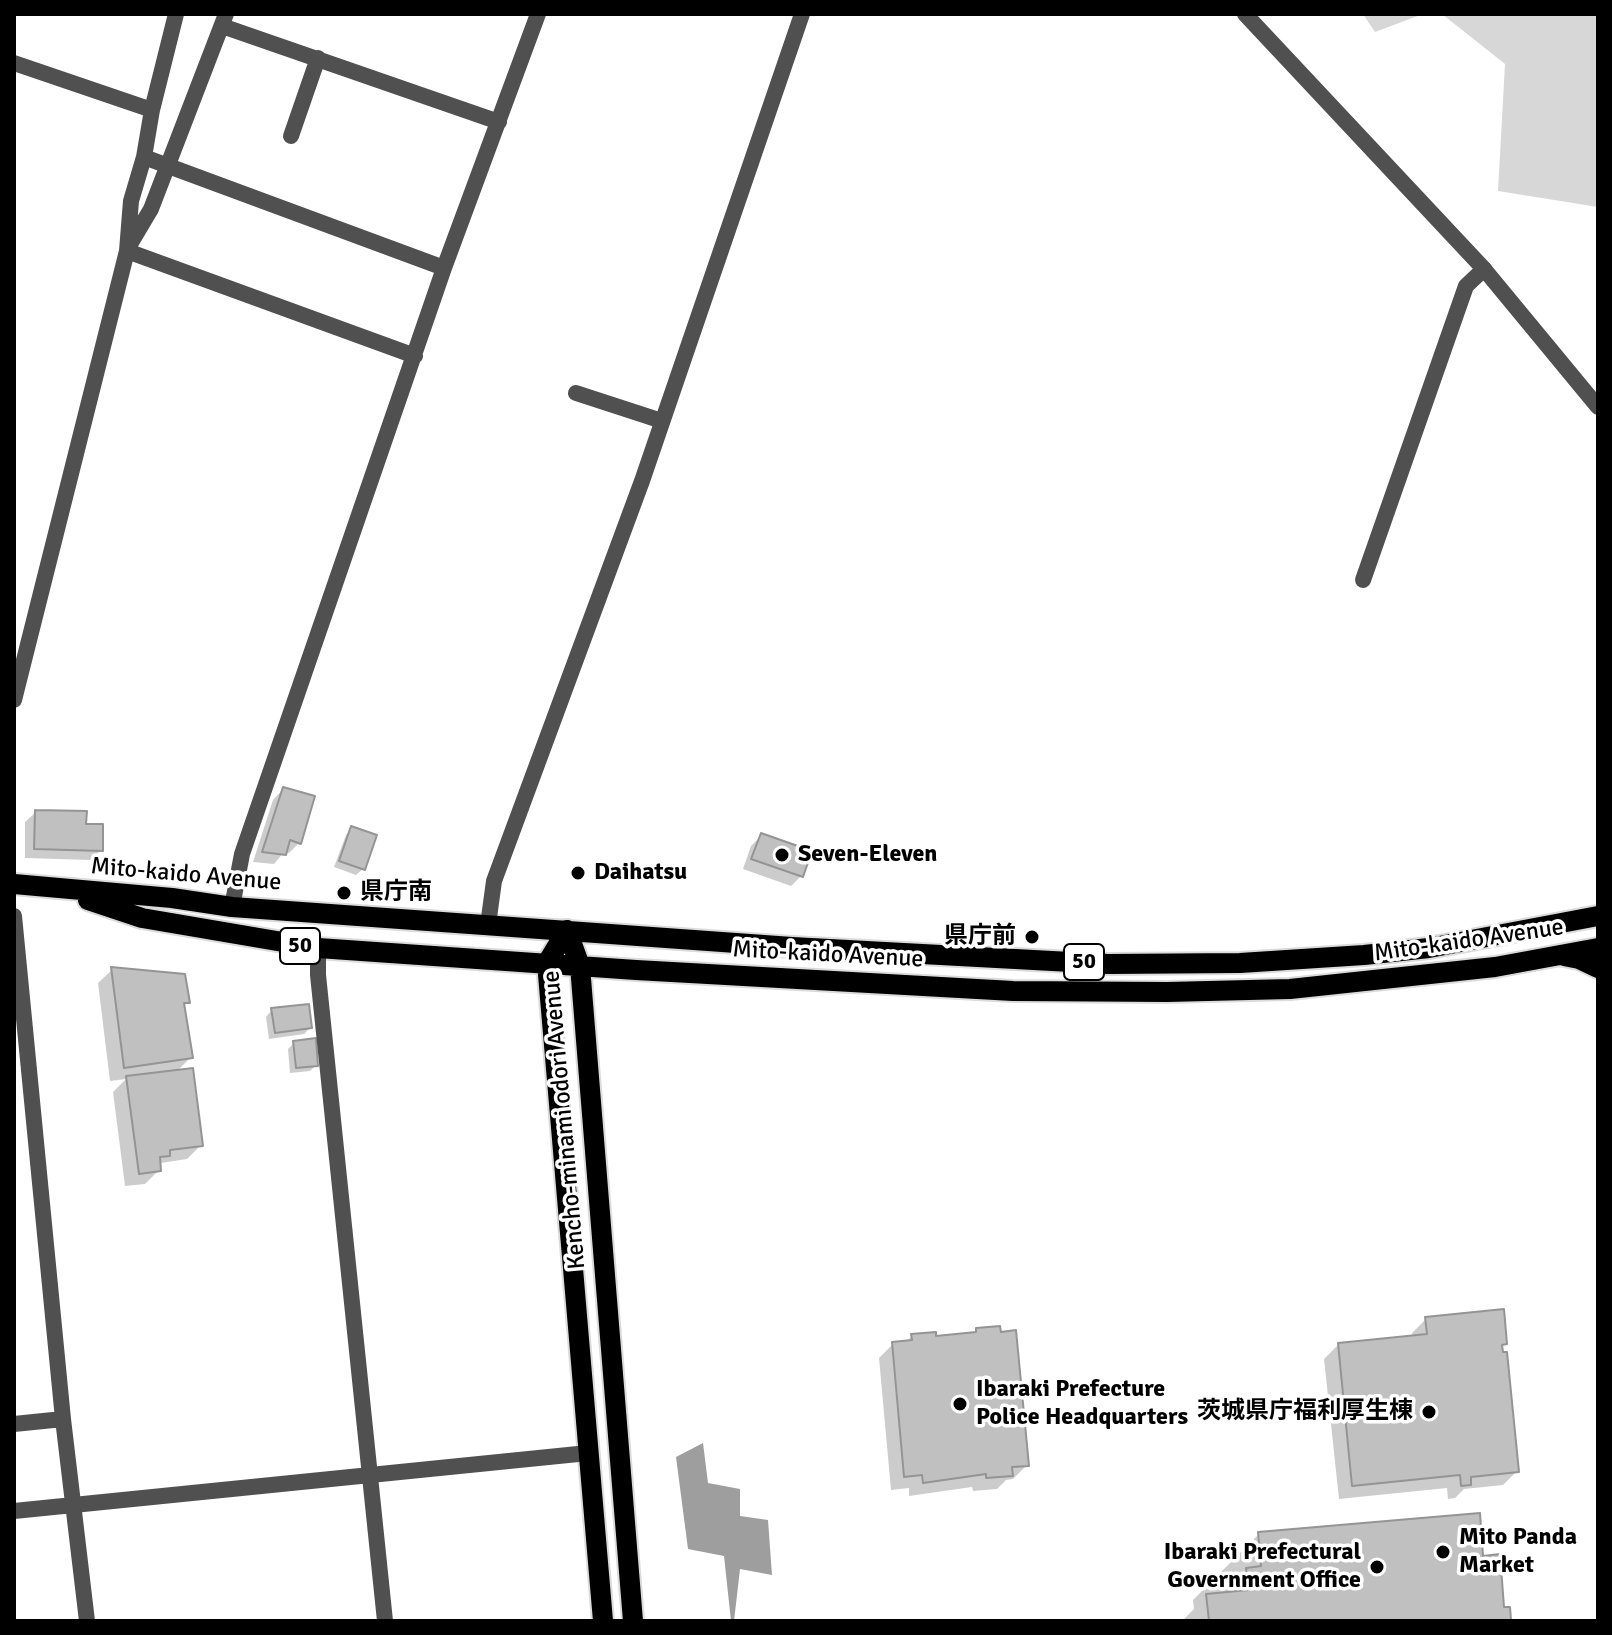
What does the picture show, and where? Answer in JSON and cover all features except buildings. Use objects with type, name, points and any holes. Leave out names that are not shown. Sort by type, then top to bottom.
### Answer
[{"type":"main road","name":"Mito-kaido Avenue","points":[[14,884],[172,898],[232,907],[792,947],[1072,962],[1240,963],[1364,955],[1429,948],[1598,916]]},
{"type":"main road","name":"Mito-kaido Avenue","points":[[59,890],[142,918],[318,948],[1013,991],[1290,989],[1428,976],[1598,948]]},
{"type":"main road","name":"Kencho-minami odori Avenue","points":[[567,930],[547,963],[603,1621]]},
{"type":"main road","name":"Kencho-minami odori Avenue","points":[[567,930],[580,966],[633,1621]]},
{"type":"main road","points":[[1559,955],[1579,959],[1598,968]]},
{"type":"main road","points":[[1070,992],[1072,962]]},
{"type":"street","points":[[14,700],[127,251],[131,201],[176,14]]},
{"type":"street","points":[[232,907],[242,854],[444,268],[538,14]]},
{"type":"street","points":[[488,925],[494,881],[662,421],[802,14]]},
{"type":"street","points":[[1245,14],[1484,269],[1598,407]]},
{"type":"street","points":[[127,251],[151,209],[224,20],[318,58],[499,122]]},
{"type":"street","points":[[291,136],[318,58]]},
{"type":"street","points":[[14,63],[152,110]]},
{"type":"street","points":[[144,157],[444,268]]},
{"type":"street","points":[[127,251],[415,356]]},
{"type":"street","points":[[1363,580],[1466,286],[1484,269]]},
{"type":"street","points":[[576,393],[662,421]]},
{"type":"street","points":[[14,916],[63,1419],[87,1621]]},
{"type":"street","points":[[318,948],[318,975],[385,1621]]},
{"type":"street","points":[[14,1424],[63,1419]]},
{"type":"street","points":[[14,1511],[588,1453]]},
{"type":"shaded area","points":[[1363,14],[1423,14],[1375,32]]},
{"type":"shaded area","points":[[1442,14],[1598,14],[1598,207],[1498,191],[1505,64]]},
{"type":"shaded area","points":[[703,1443],[708,1483],[740,1489],[740,1516],[768,1520],[772,1575],[740,1569],[734,1621],[731,1621],[724,1556],[688,1549],[676,1457]]},
{"type":"place","name":"Seven-Eleven","points":[[782,855]]},
{"type":"place","name":"Daihatsu","points":[[578,873]]},
{"type":"place","name":"県庁南","points":[[344,893]]},
{"type":"place","name":"県庁前","points":[[1032,937]]},
{"type":"place","name":"Ibaraki Prefecture Police Headquarters","points":[[960,1404]]},
{"type":"place","name":"茨城県庁福利厚生棟","points":[[1429,1412]]},
{"type":"place","name":"Mito Panda Market","points":[[1443,1552]]},
{"type":"place","name":"Ibaraki Prefectural Government Office","points":[[1377,1567]]}]
